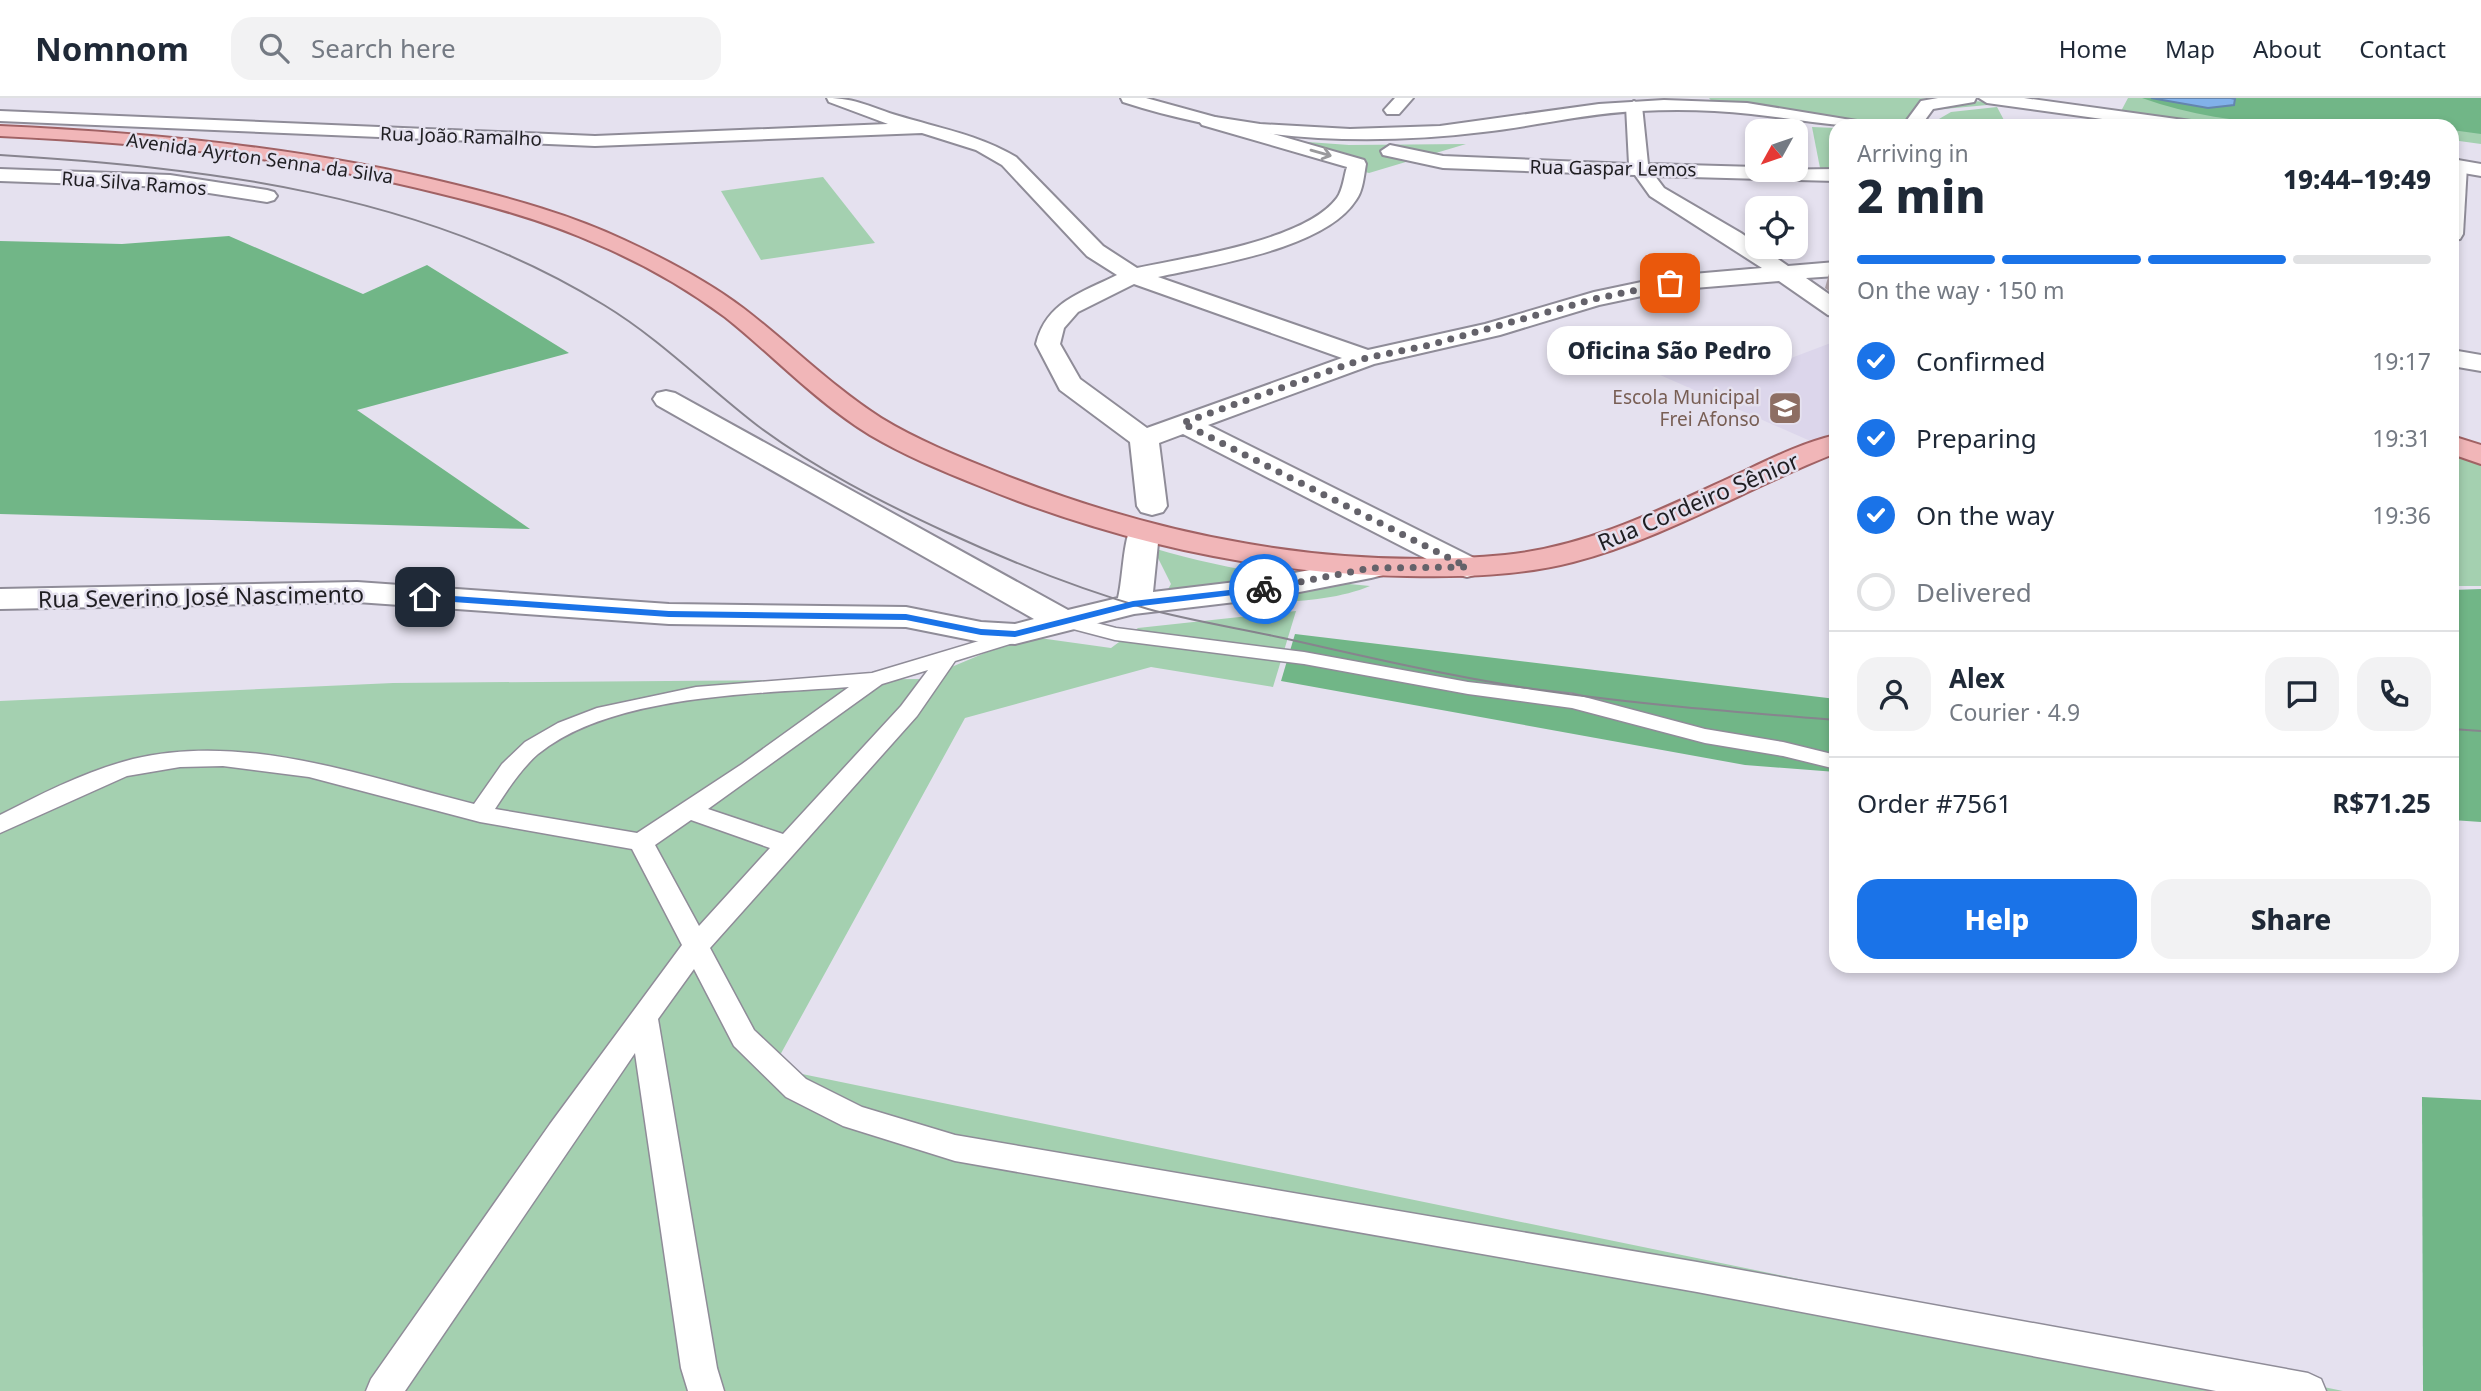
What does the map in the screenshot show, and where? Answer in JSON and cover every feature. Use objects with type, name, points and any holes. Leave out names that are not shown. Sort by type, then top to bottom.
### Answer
[{"type":"main road","name":"Avenida Ayrton Senna da Silva","points":[[0,131],[202,146],[312,161],[418,181],[522,209],[611,242],[693,283],[735,314],[846,407],[898,438],[997,483],[1088,517],[1147,519]]},
{"type":"main road","name":"Rua Cordeiro Sênior","points":[[1147,519],[1279,559],[1371,568],[1467,567],[1525,562],[1617,540],[1779,465],[1829,446]]},
{"type":"main road","points":[[2459,447],[2481,455]]},
{"type":"street","points":[[835,98],[897,121],[976,142],[1009,161],[1096,251],[1133,276],[1366,358]]},
{"type":"street","points":[[1129,98],[1357,164],[1444,131]]},
{"type":"street","points":[[1174,98],[1241,113],[1312,121],[1368,123],[1443,119],[1614,98]]},
{"type":"street","points":[[1917,119],[1927,105],[1968,98]]},
{"type":"street","points":[[1987,98],[2143,119]]},
{"type":"street","points":[[112,122],[159,103]]},
{"type":"street","points":[[1208,121],[1298,132],[1342,134],[1444,131],[1634,106],[1675,105],[1754,109],[1829,121]]},
{"type":"street","points":[[1634,106],[1639,168],[1657,192],[1733,237],[1829,305]]},
{"type":"street","name":"Rua João Ramalho","points":[[0,116],[595,141],[922,128]]},
{"type":"street","name":"Rua Gaspar Lemos","points":[[1390,151],[1443,162],[1496,166],[1829,175]]},
{"type":"street","points":[[1144,439],[1069,384],[1048,344],[1052,326],[1070,307],[1133,276],[1260,247],[1294,235],[1329,217],[1348,198],[1357,164]]},
{"type":"street","points":[[2459,167],[2481,170]]},
{"type":"street","name":"Rua Silva Ramos","points":[[0,176],[170,181],[267,196]]},
{"type":"street","points":[[1144,439],[1366,358],[1491,330],[1628,291],[1684,281],[1829,269]]},
{"type":"street","points":[[2459,359],[2481,363]]},
{"type":"street","points":[[666,399],[1061,620]]},
{"type":"street","points":[[1182,423],[1467,567]]},
{"type":"street","points":[[1133,604],[1147,519],[1144,439]]},
{"type":"street","points":[[1029,632],[1061,620],[1133,604],[1269,588],[1371,568]]},
{"type":"street","name":"Rua Severino José Nascimento","points":[[0,599],[357,592],[645,613],[906,617],[981,632],[1029,632]]},
{"type":"lane","points":[[1061,620],[1115,634],[1304,658],[1468,688],[1573,701],[1705,736],[1783,749],[1829,760]]},
{"type":"lane","points":[[480,814],[504,778],[533,747],[584,719],[644,701],[874,679],[1029,632]]},
{"type":"lane","points":[[384,1391],[696,946],[909,711],[948,657]]},
{"type":"lane","points":[[0,825],[62,794],[135,766],[184,760],[251,759],[313,770],[540,827],[641,842],[689,811],[874,679]]},
{"type":"lane","points":[[689,811],[788,845]]},
{"type":"lane","points":[[641,842],[744,1038],[796,1088],[854,1117],[955,1148],[1710,1279],[2308,1391]]},
{"type":"lane","points":[[644,1017],[699,1368],[706,1391]]},
{"type":"shaded area","name":"Escola Municipal Frei Afonso","points":[[1717,342],[1773,365],[1829,344],[1829,449],[1635,364]]},
{"type":"green space","points":[[1709,98],[1917,98],[2009,103],[1933,110],[1926,119],[1829,119],[1829,124],[1720,111]]},
{"type":"green space","points":[[2128,98],[2481,98],[2481,144],[2459,141],[2459,119],[2163,119],[2120,113]]},
{"type":"green space","points":[[2142,98],[2481,98],[2481,134],[2459,131],[2459,119],[2231,119],[2169,107]]},
{"type":"green space","points":[[1997,107],[2003,119],[1939,119],[1951,112]]},
{"type":"green space","points":[[1812,127],[1829,128],[1829,169],[1820,168]]},
{"type":"green space","points":[[1238,137],[1349,145],[1466,144],[1369,173]]},
{"type":"green space","points":[[823,177],[875,243],[761,260],[721,191]]},
{"type":"green space","points":[[229,236],[363,294],[427,265],[569,353],[357,410],[530,529],[0,514],[0,241],[122,244]]},
{"type":"green space","points":[[2459,452],[2481,460],[2481,586],[2459,586]]},
{"type":"green space","points":[[1153,548],[1260,573],[1370,586],[1348,593],[1296,601],[1160,603],[1171,584]]},
{"type":"green space","points":[[2481,589],[2481,822],[2459,820],[2459,590]]},
{"type":"green space","points":[[1296,611],[1273,687],[1151,667],[965,718],[773,1068],[2343,1391],[0,1391],[0,701],[393,683],[923,679],[1025,636],[1111,648],[1138,628]]},
{"type":"green space","points":[[1295,634],[1829,698],[1829,771],[1745,765],[1281,681]]},
{"type":"green space","points":[[2422,1097],[2481,1100],[2481,1391],[2423,1391]]},
{"type":"water","points":[[2151,98],[2235,99],[2234,105],[2208,108]]},
{"type":"tram line","points":[[0,155],[157,168],[235,179],[312,193],[388,212],[462,236],[534,267],[625,318],[758,426],[849,484],[995,554],[1122,601],[1181,617],[1502,684],[1646,703],[1829,719]]},
{"type":"tram line","points":[[2459,729],[2481,731]]},
{"type":"way so far","points":[[1264,589],[1371,568],[1467,567],[1182,423],[1366,358],[1491,330],[1594,299],[1670,283]]},
{"type":"place","name":"Oficina São Pedro","points":[[1670,283]]},
{"type":"place","name":"Escola Municipal Frei Afonso","points":[[1785,408]]},
{"type":"route","points":[[425,597],[517,606],[669,614],[906,617],[939,621],[981,632],[1015,634],[1029,632],[1061,620],[1133,604],[1264,589]]}]
